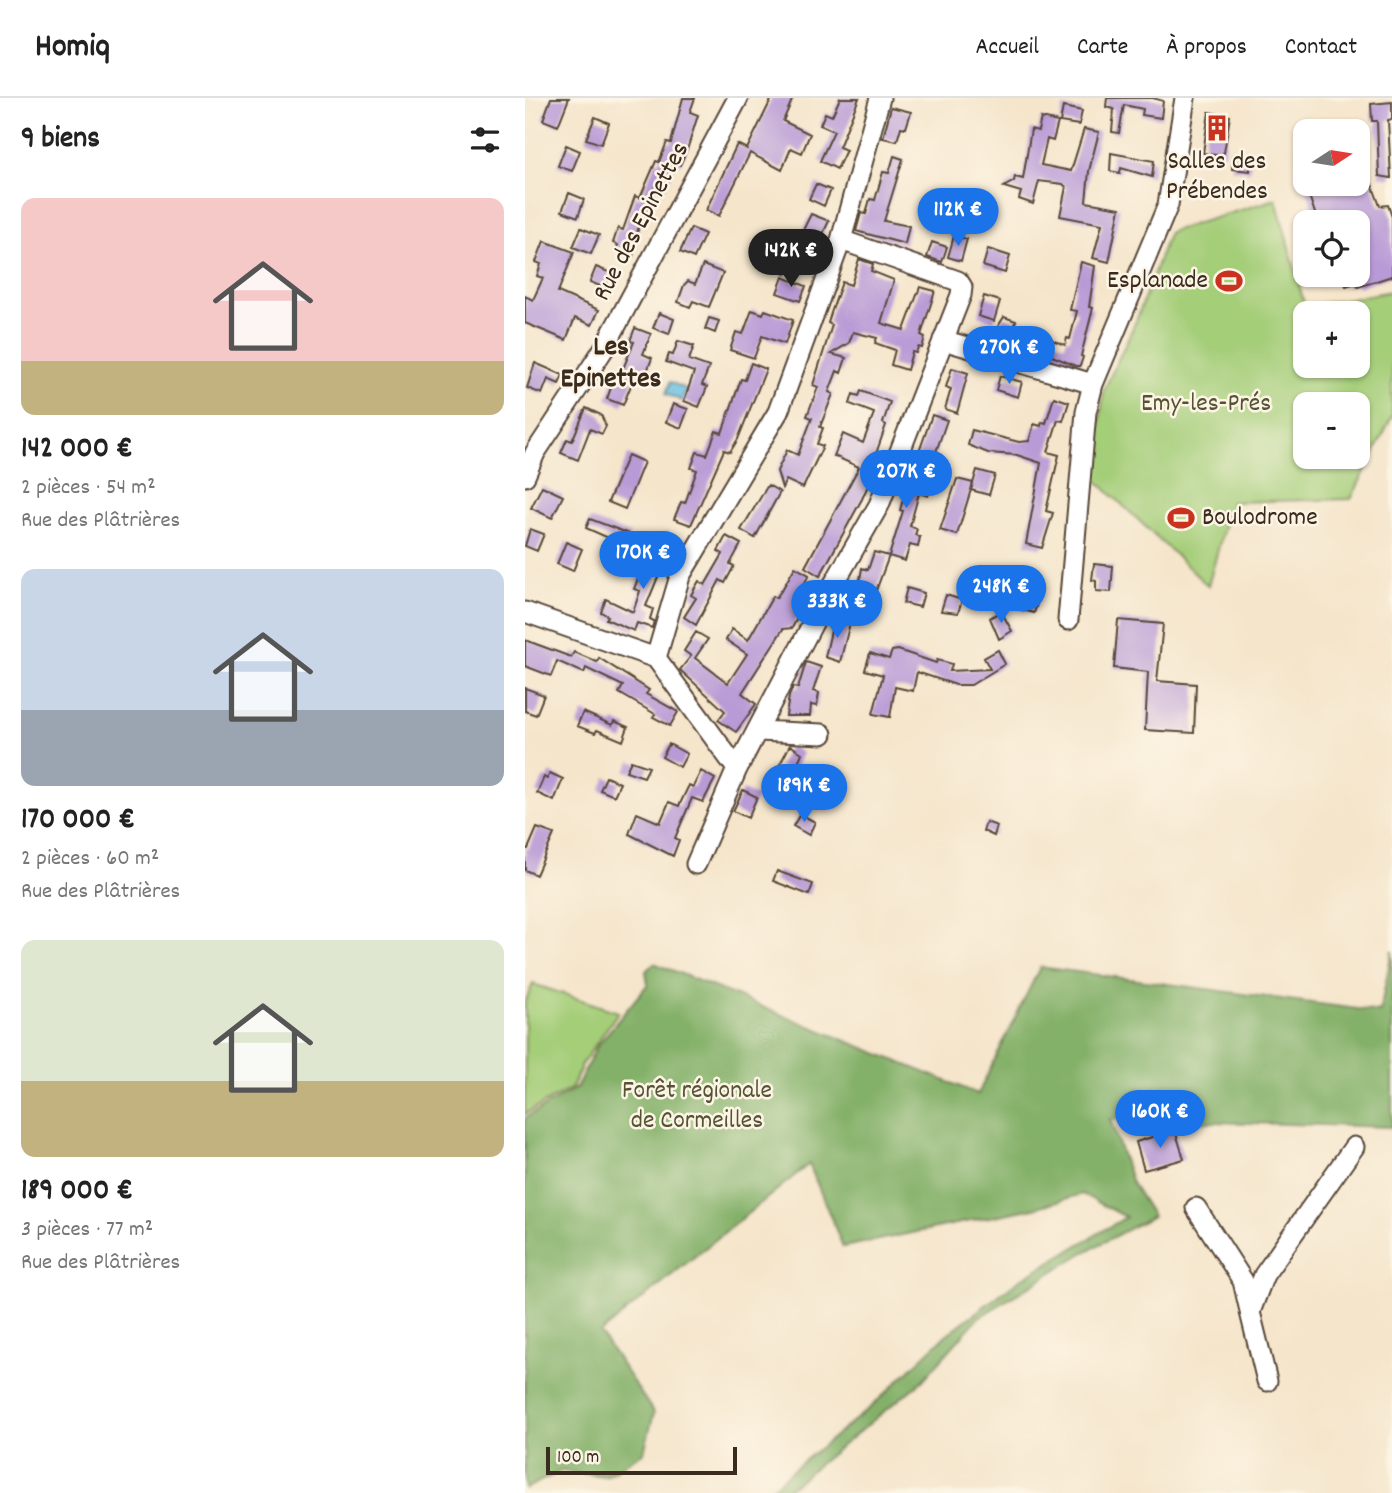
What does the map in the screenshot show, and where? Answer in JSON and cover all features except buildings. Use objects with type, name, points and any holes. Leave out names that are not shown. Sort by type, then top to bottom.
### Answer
[{"type":"street","name":"Rue des Epinettes","points":[[525,476],[535,453],[603,350],[738,98]]},
{"type":"street","points":[[656,658],[680,576],[778,412],[841,240],[880,98]]},
{"type":"street","points":[[1068,620],[1086,412],[1093,384],[1168,205],[1185,98]]},
{"type":"street","points":[[696,864],[737,769],[827,596],[880,505],[961,295],[962,287],[958,281],[841,240]]},
{"type":"street","points":[[943,340],[1093,384]]},
{"type":"street","points":[[525,612],[656,658],[737,769]]},
{"type":"street","points":[[759,731],[823,734]]},
{"type":"street","points":[[1250,1312],[1264,1275],[1354,1147]]},
{"type":"street","points":[[1196,1208],[1243,1281],[1267,1381]]},
{"type":"green space","name":"Emy-les-Prés","points":[[1276,199],[1293,262],[1293,287],[1300,287],[1303,301],[1293,301],[1293,378],[1370,378],[1370,301],[1338,301],[1392,291],[1392,417],[1370,461],[1370,392],[1293,392],[1293,469],[1366,469],[1351,499],[1231,502],[1208,586],[1093,477],[1104,390],[1136,321],[1169,232]]},
{"type":"green space","name":"Forêt régionale de Cormeilles","points":[[1392,950],[1392,1127],[1110,1119],[1132,1183],[1153,1216],[1083,1253],[978,1318],[922,1381],[783,1493],[764,1493],[871,1407],[946,1335],[1019,1280],[1126,1217],[1082,1194],[1034,1208],[843,1247],[809,1164],[600,1333],[654,1413],[644,1452],[606,1476],[561,1471],[525,1489],[525,1118],[576,1088],[597,1046],[648,984],[646,971],[654,963],[978,1094],[1040,967],[1380,1012]]},
{"type":"green space","points":[[533,984],[618,1012],[582,1064],[572,1088],[525,1114],[525,1002]]},
{"type":"water","points":[[670,382],[686,389],[682,401],[666,394]]},
{"type":"place","name":"Salles des Prébendes","points":[[1217,128]]},
{"type":"place","name":"Esplanade","points":[[1229,281]]},
{"type":"place","name":"Boulodrome","points":[[1181,518]]},
{"type":"district","name":"Les Epinettes","points":[[611,365]]}]
